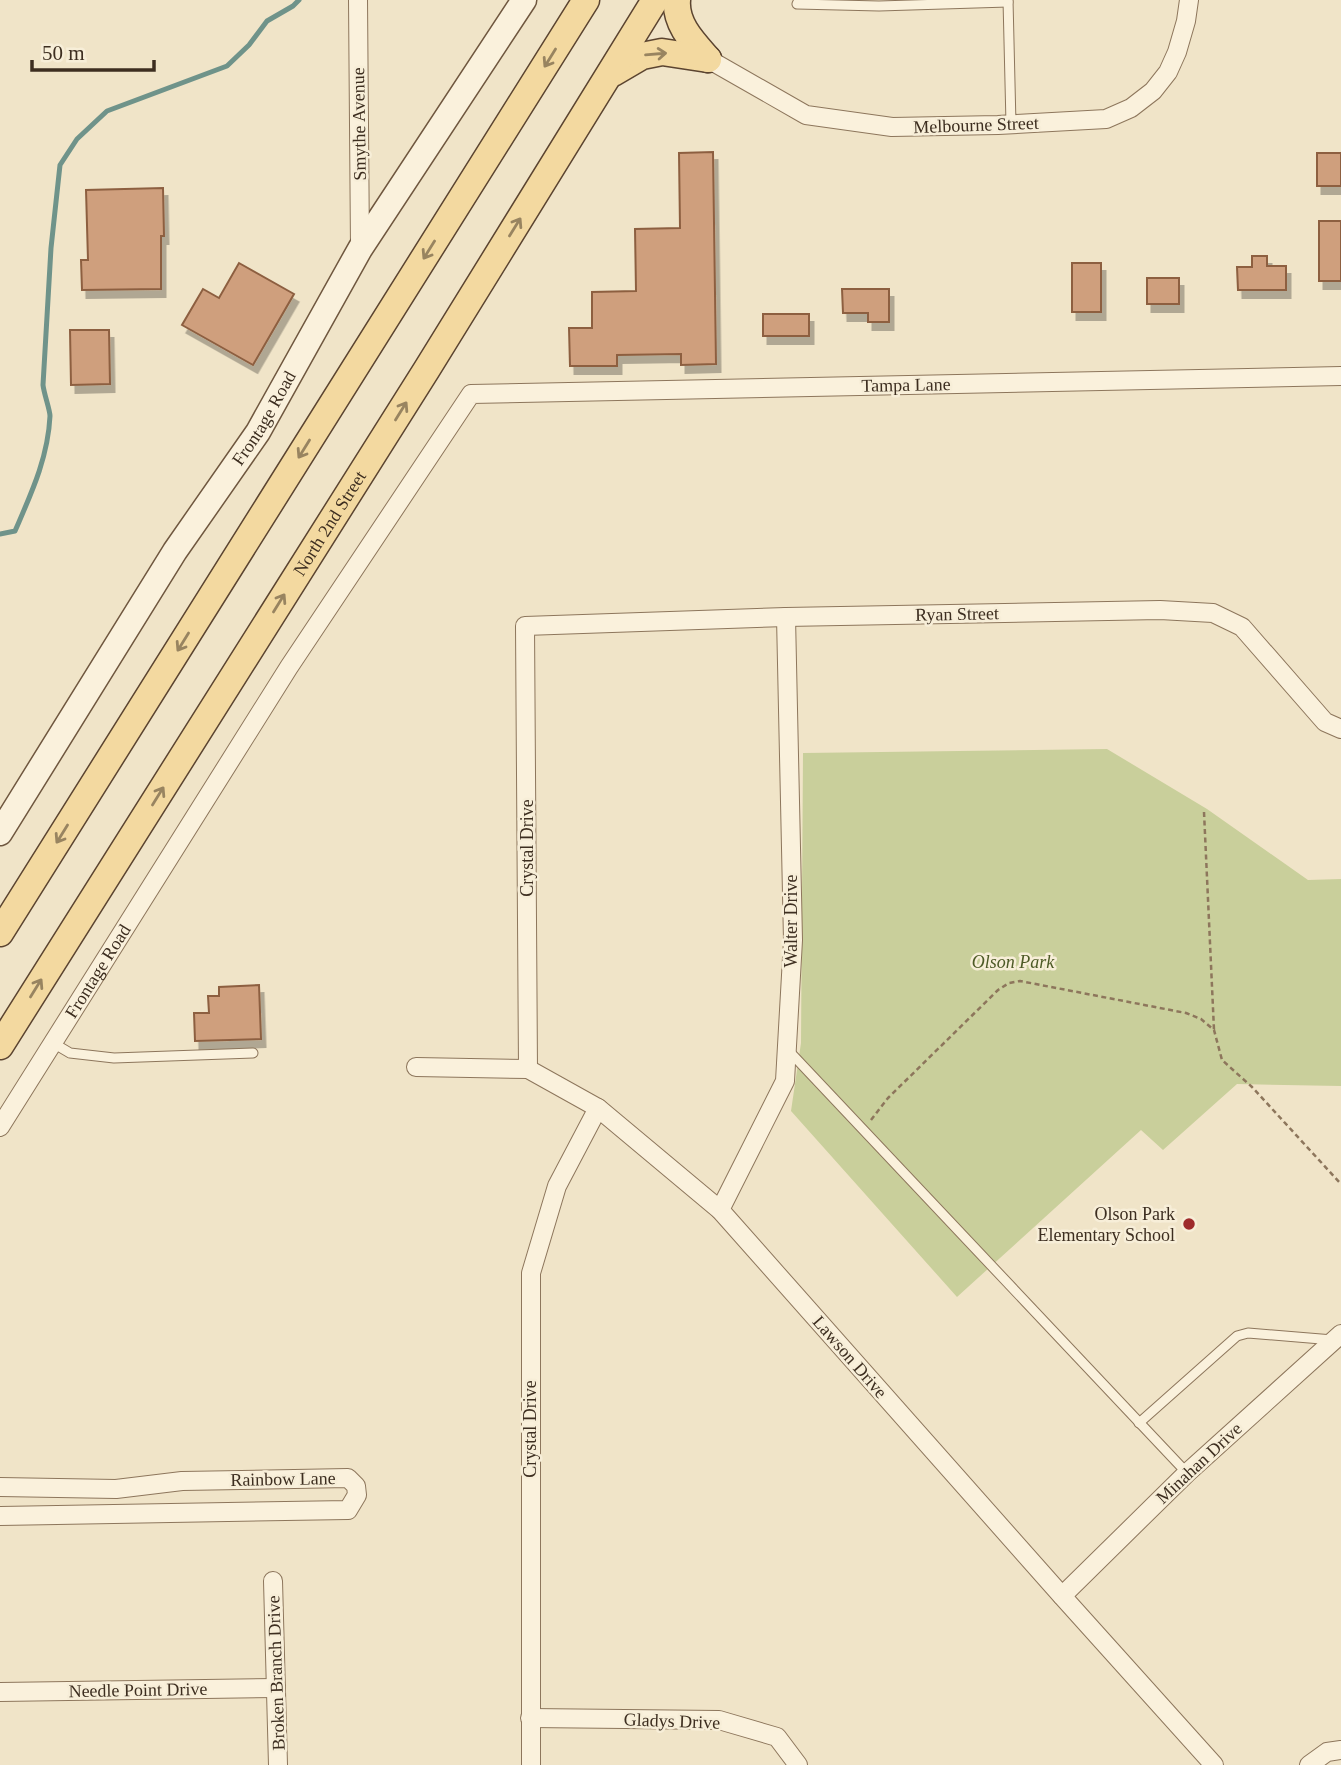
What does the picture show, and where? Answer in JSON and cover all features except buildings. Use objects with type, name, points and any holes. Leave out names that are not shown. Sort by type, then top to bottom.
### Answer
[{"type":"main road","points":[[0,933],[586,0]]},
{"type":"main road","name":"North 2nd Street","points":[[0,1046],[428,369],[655,0]]},
{"type":"main road","points":[[677,0],[683,29],[708,59]]},
{"type":"main road","points":[[608,76],[642,55],[662,52],[708,59]]},
{"type":"street","name":"Smythe Avenue","points":[[358,0],[360,249]]},
{"type":"street","name":"Frontage Road","points":[[0,833],[175,551],[258,432],[360,249],[524,0]]},
{"type":"street","name":"Melbourne Street","points":[[708,59],[806,116],[892,127],[1106,119],[1131,108],[1153,91],[1168,72],[1180,42],[1189,0]]},
{"type":"street","name":"Tampa Lane","points":[[471,394],[1341,376]]},
{"type":"street","name":"Frontage Road","points":[[0,1127],[289,667],[471,394]]},
{"type":"street","name":"Ryan Street","points":[[525,626],[786,617],[1160,611],[1213,614],[1242,627],[1325,722],[1341,729]]},
{"type":"street","name":"Walter Drive","points":[[720,1210],[785,1081],[793,940],[786,617]]},
{"type":"street","name":"Crystal Drive","points":[[525,626],[528,1069]]},
{"type":"street","name":"Lawson Drive","points":[[416,1067],[528,1069],[598,1108],[720,1210],[1214,1765]]},
{"type":"street","name":"Crystal Drive","points":[[531,1765],[531,1273],[558,1186],[598,1108]]},
{"type":"street","name":"Minahan Drive","points":[[1062,1596],[1186,1473],[1338,1338]]},
{"type":"street","name":"Rainbow Lane","points":[[0,1487],[116,1489],[182,1481],[348,1478],[356,1486],[357,1495],[348,1510],[0,1516]]},
{"type":"street","name":"Broken Branch Drive","points":[[273,1581],[278,1765]]},
{"type":"street","name":"Needle Point Drive","points":[[0,1692],[276,1688]]},
{"type":"street","name":"Gladys Drive","points":[[530,1718],[719,1720],[777,1737],[798,1765]]},
{"type":"street","points":[[1309,1765],[1327,1752],[1341,1750]]},
{"type":"lane","points":[[799,0],[797,4],[879,6],[1008,1],[1011,124]]},
{"type":"lane","points":[[53,1043],[70,1053],[114,1058],[253,1054]]},
{"type":"lane","points":[[787,1048],[1186,1473]]},
{"type":"lane","points":[[1139,1423],[1237,1336],[1248,1333],[1338,1338]]},
{"type":"path","points":[[1204,813],[1214,1030],[1222,1060],[1252,1087],[1341,1184]]},
{"type":"path","points":[[865,1132],[888,1098],[998,990],[1009,983],[1020,981],[1042,984],[1186,1013],[1201,1019],[1214,1030]]},
{"type":"green space","name":"Olson Park","points":[[1107,749],[1207,809],[1308,880],[1341,879],[1341,1086],[1237,1084],[1163,1150],[1141,1130],[957,1297],[791,1111],[801,1043],[803,753]]},
{"type":"waterway","points":[[0,534],[15,531],[38,475],[49,431],[50,413],[43,385],[51,248],[60,165],[77,139],[107,111],[227,66],[249,45],[267,21],[299,0]]},
{"type":"place","name":"Olson Park Elementary School","points":[[1189,1224]]}]
